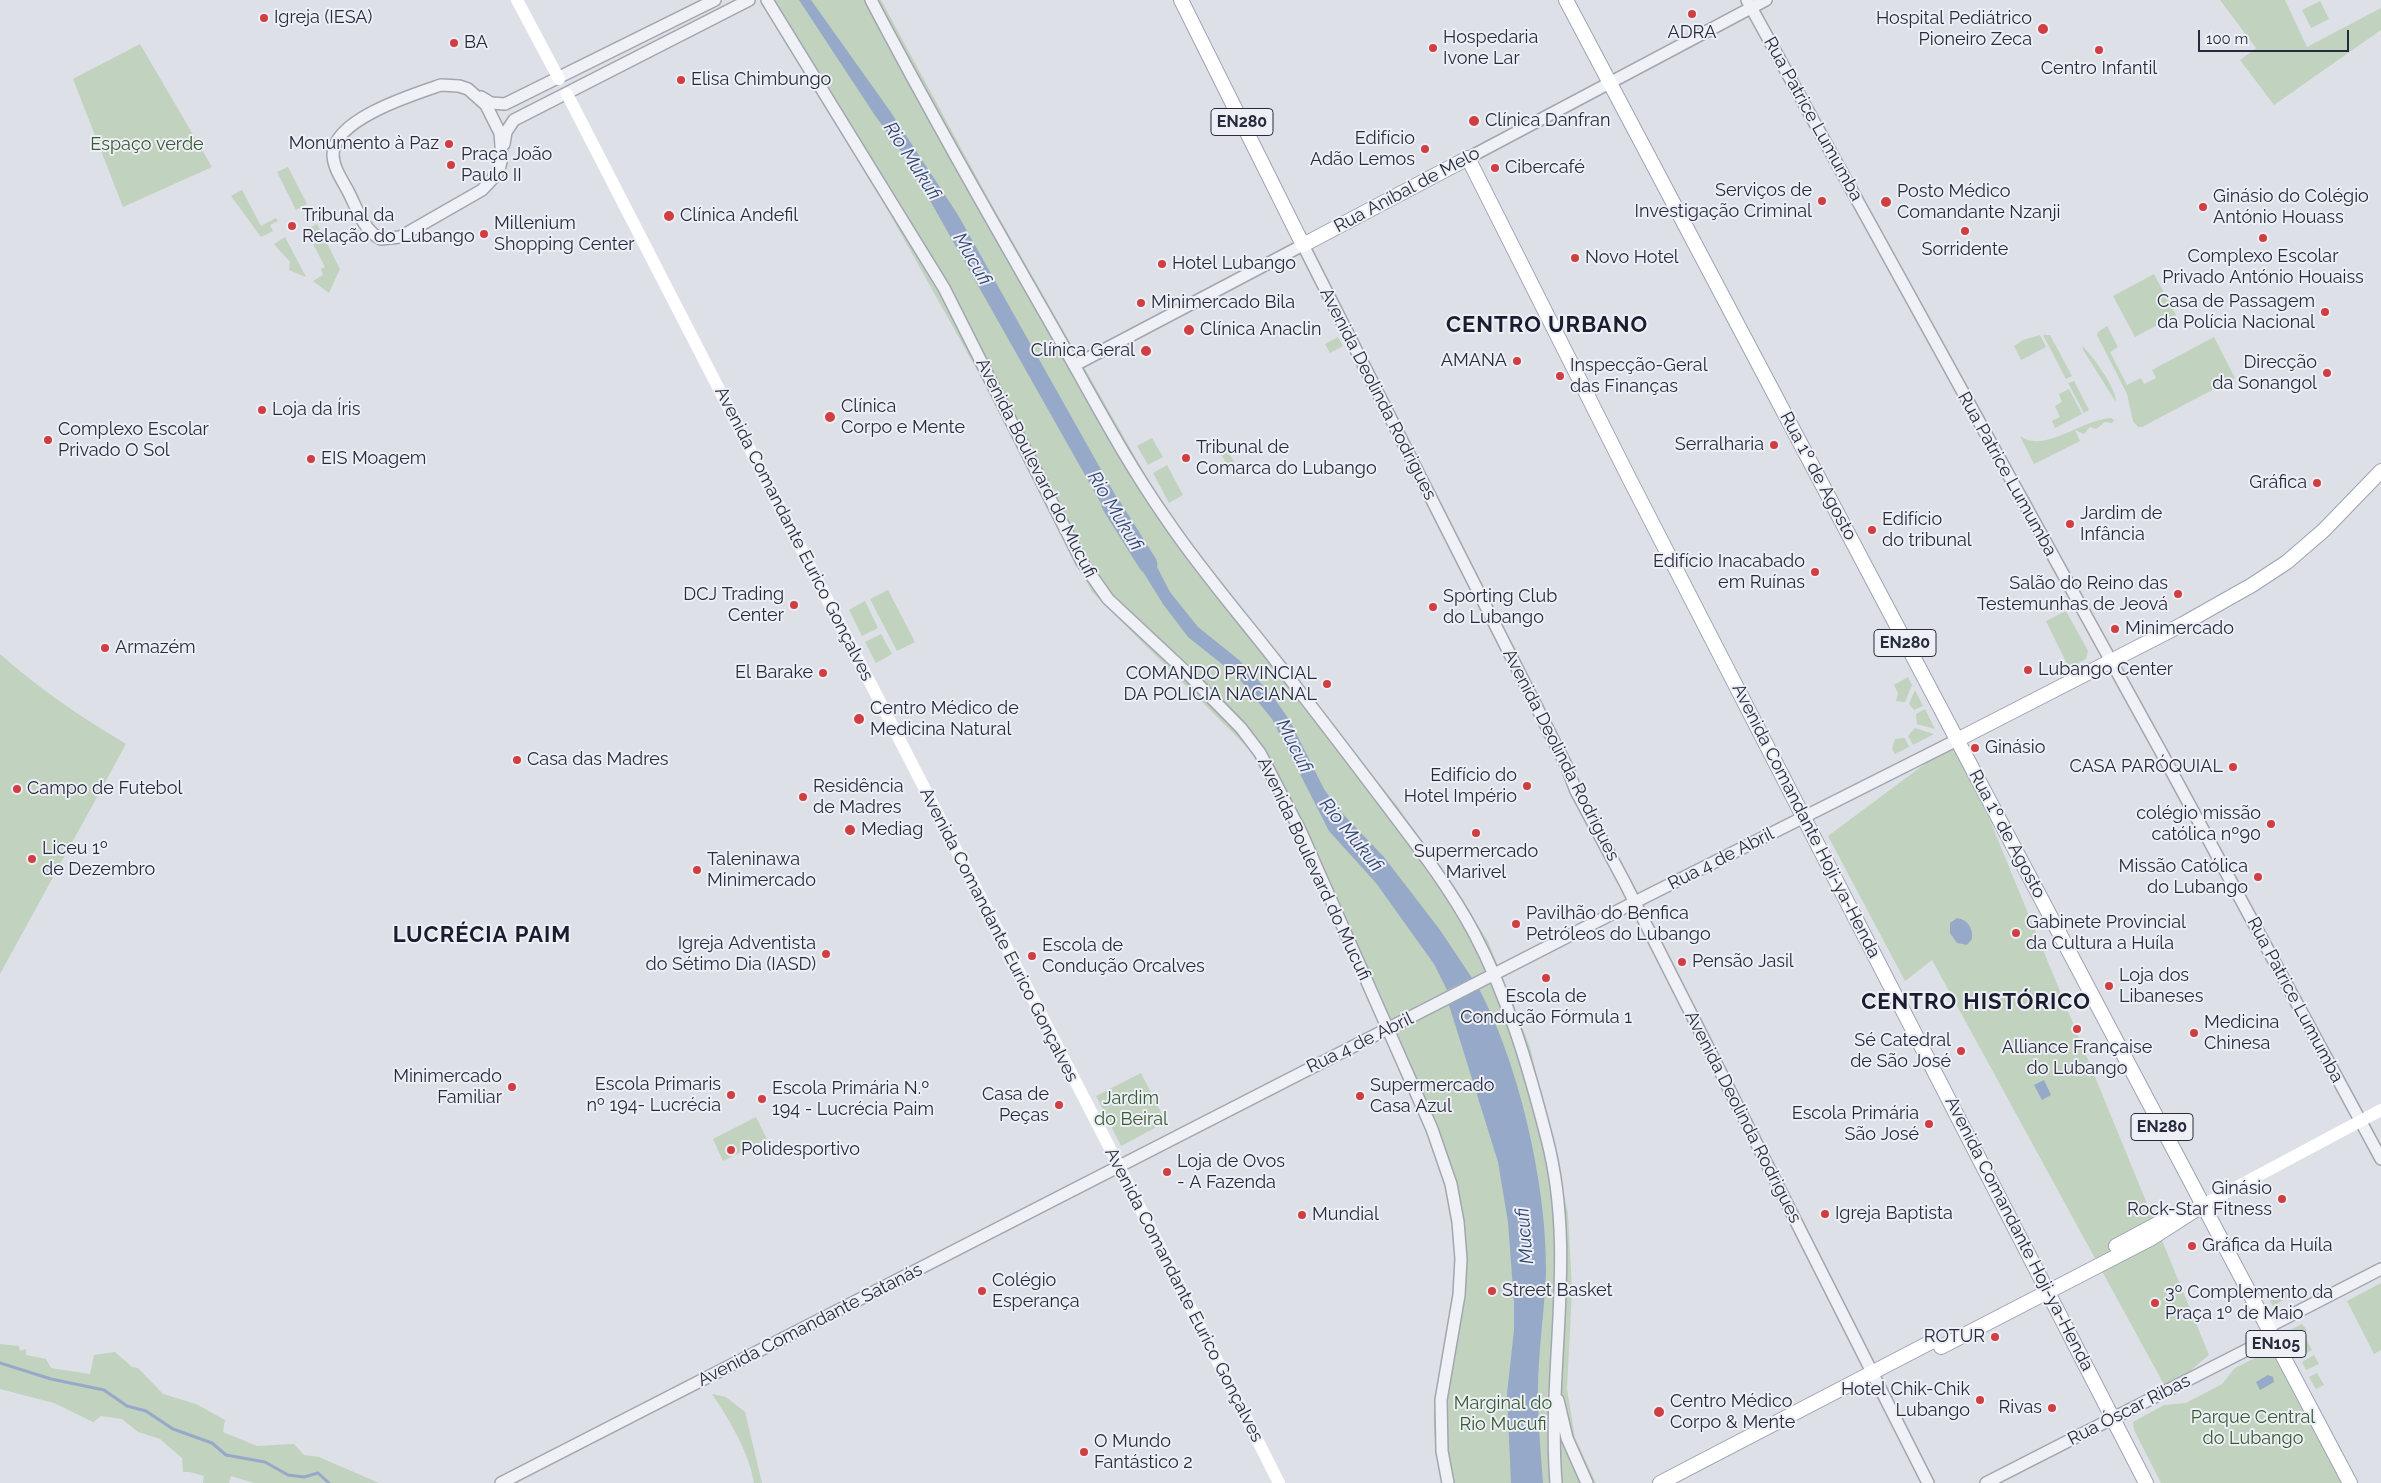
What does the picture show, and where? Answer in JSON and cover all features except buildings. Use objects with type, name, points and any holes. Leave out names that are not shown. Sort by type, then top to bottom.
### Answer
[{"type":"main road","points":[[517,0],[559,78]]},
{"type":"main road","name":"Avenida Deolinda Rodrigues","points":[[1181,0],[1303,245]]},
{"type":"main road","name":"Rua 1º de Agosto","points":[[1566,0],[2350,1483]]},
{"type":"main road","name":"Avenida Comandante Eurico Gonçalves","points":[[567,94],[1279,1483]]},
{"type":"main road","name":"Rua Aníbal de Melo","points":[[1303,245],[1468,158]]},
{"type":"main road","name":"Avenida Comandante Hoji-ya-Henda","points":[[1468,158],[1616,453],[1805,817],[2146,1483]]},
{"type":"main road","name":"Rua 4 de Abril","points":[[1957,740],[2222,602],[2287,562],[2339,516],[2381,471]]},
{"type":"main road","points":[[1660,1483],[2046,1288],[2150,1239],[2203,1205],[2381,1110]]},
{"type":"main road","points":[[1679,1483],[1874,1376]]},
{"type":"street","points":[[715,0],[559,78],[498,105],[459,86],[441,85],[356,121],[338,136],[335,142],[334,164],[368,229],[375,236],[388,239],[400,237],[482,190],[497,174],[509,124],[749,0]]},
{"type":"street","name":"Avenida Boulevard do Mucufi","points":[[767,0],[944,288],[1082,562],[1108,599],[1166,651],[1241,728],[1260,753],[1301,832],[1342,930],[1432,1129],[1451,1184],[1458,1222],[1461,1259],[1459,1295],[1442,1400],[1442,1451],[1448,1483]]},
{"type":"street","points":[[871,0],[946,139],[1165,518],[1341,744],[1428,861],[1473,931],[1494,974],[1530,1080],[1548,1144],[1555,1180],[1562,1239],[1562,1296],[1554,1384],[1553,1446],[1556,1483]]},
{"type":"street","name":"Rua Aníbal de Melo","points":[[1468,158],[1610,83],[1749,4],[1766,0]]},
{"type":"street","name":"Rua Patrice Lumumba","points":[[1749,4],[2160,750],[2381,1159]]},
{"type":"street","points":[[559,78],[555,84],[556,89],[560,93],[567,94]]},
{"type":"street","points":[[468,90],[486,105],[494,120],[500,133],[502,158]]},
{"type":"street","name":"Rua Aníbal de Melo","points":[[1075,365],[1303,245]]},
{"type":"street","name":"Avenida Deolinda Rodrigues","points":[[1303,245],[1566,764],[1576,791],[1635,902],[1928,1483]]},
{"type":"street","name":"Rua 4 de Abril","points":[[1118,1166],[1957,740]]},
{"type":"street","name":"Avenida Comandante Satanás","points":[[501,1483],[1118,1166]]},
{"type":"street","name":"Rua Óscar Ribas","points":[[1986,1483],[2114,1419],[2381,1269]]},
{"type":"street","points":[[1554,1384],[1567,1438],[1587,1483]]},
{"type":"green space","name":"Marginal do Rio Mucufi","points":[[768,0],[881,0],[988,198],[1155,492],[1182,533],[1398,807],[1488,941],[1530,1047],[1568,1213],[1572,1290],[1567,1389],[1575,1438],[1596,1483],[1443,1483],[1436,1447],[1434,1412],[1456,1274],[1453,1220],[1440,1170],[1424,1122],[1285,808],[1254,754],[1092,592],[1009,427],[886,207],[761,3]]},
{"type":"green space","points":[[2220,0],[2285,0],[2307,47],[2381,8],[2381,30],[2274,105],[2240,60],[2256,48]]},
{"type":"green space","points":[[2320,1],[2329,19],[2311,28],[2302,10]]},
{"type":"green space","name":"Espaço verde","points":[[140,44],[212,167],[123,207],[73,79]]},
{"type":"green space","points":[[288,167],[307,204],[296,210],[277,172]]},
{"type":"green space","points":[[242,190],[261,226],[276,218],[278,221],[270,225],[273,231],[261,237],[231,196]]},
{"type":"green space","points":[[317,224],[340,269],[329,293],[313,281],[323,275],[321,269],[325,267],[306,230]]},
{"type":"green space","points":[[285,237],[306,277],[289,270],[290,262],[274,244]]},
{"type":"green space","points":[[2154,274],[2176,315],[2135,337],[2113,296]]},
{"type":"green space","points":[[2107,326],[2118,347],[2110,352],[2127,385],[2141,378],[2144,384],[2156,378],[2152,370],[2214,337],[2235,378],[2142,427],[2138,427],[2133,421],[2127,394],[2097,335],[2098,332]]},
{"type":"green space","points":[[2040,335],[2046,347],[2021,360],[2014,346],[2023,340]]},
{"type":"green space","points":[[2043,335],[2050,335],[2072,376],[2066,379]]},
{"type":"green space","points":[[1338,337],[1343,346],[1330,353],[1325,344]]},
{"type":"green space","points":[[2082,346],[2103,372],[2113,389],[2116,402],[2083,350]]},
{"type":"green space","points":[[2074,381],[2089,410],[2084,413],[2068,383]]},
{"type":"green space","points":[[2069,389],[2082,414],[2055,428],[2052,421],[2060,417],[2055,406],[2062,402],[2059,394]]},
{"type":"green space","points":[[2111,418],[2114,420],[2112,423],[2105,422],[2096,429],[2090,427],[2084,434],[2075,430],[2080,441],[2034,464],[2020,436],[2040,441]]},
{"type":"green space","points":[[1152,438],[1163,457],[1148,465],[1137,446]]},
{"type":"green space","points":[[1226,447],[1237,467],[1230,470],[1219,450]]},
{"type":"green space","points":[[1167,465],[1183,495],[1169,503],[1153,473]]},
{"type":"green space","points":[[888,590],[915,642],[897,651],[870,599]]},
{"type":"green space","points":[[865,601],[878,628],[862,636],[849,610]]},
{"type":"green space","points":[[2066,611],[2088,651],[2086,659],[2069,668],[2046,621]]},
{"type":"green space","points":[[881,634],[892,654],[876,663],[865,642]]},
{"type":"green space","name":"Liceu 1º de Dezembro","points":[[0,654],[61,702],[126,744],[0,974]]},
{"type":"green space","points":[[1908,677],[1912,685],[1905,702],[1896,701],[1898,693],[1894,685]]},
{"type":"green space","points":[[1915,690],[1923,706],[1914,710],[1909,704]]},
{"type":"green space","points":[[1925,709],[1935,729],[1917,724],[1916,714]]},
{"type":"green space","points":[[1915,728],[1934,734],[1913,745],[1908,736]]},
{"type":"green space","points":[[1905,738],[1909,747],[1895,754],[1892,749],[1895,739]]},
{"type":"green space","points":[[1957,740],[2209,1355],[2167,1390],[1932,960],[1905,981],[1828,836]]},
{"type":"green space","name":"Jardim do Beiral","points":[[1141,1073],[1166,1122],[1121,1146],[1096,1096]]},
{"type":"green space","name":"Polidesportivo","points":[[756,1117],[767,1139],[723,1161],[713,1139]]},
{"type":"green space","points":[[2381,1283],[2381,1350],[2374,1354],[2347,1301]]},
{"type":"green space","points":[[2286,1292],[2289,1297],[2273,1306],[2270,1301]]},
{"type":"green space","points":[[2302,1324],[2307,1330],[2304,1333],[2305,1336],[2292,1343],[2286,1332]]},
{"type":"green space","points":[[2306,1339],[2312,1350],[2299,1357],[2293,1345]]},
{"type":"green space","points":[[0,1344],[19,1346],[20,1351],[26,1349],[26,1355],[46,1359],[51,1368],[90,1374],[94,1355],[115,1352],[132,1367],[138,1368],[163,1394],[196,1404],[225,1420],[223,1432],[257,1446],[294,1444],[304,1455],[319,1457],[379,1483],[254,1483],[231,1476],[229,1483],[203,1483],[204,1476],[183,1472],[182,1458],[160,1439],[138,1432],[122,1419],[101,1416],[93,1422],[54,1403],[0,1389]]},
{"type":"green space","name":"Parque Central do Lubango","points":[[2271,1350],[2342,1483],[2161,1483],[2134,1430],[2133,1422],[2164,1405],[2186,1403],[2222,1384],[2235,1368]]},
{"type":"green space","points":[[2314,1355],[2319,1364],[2306,1370],[2302,1362]]},
{"type":"green space","points":[[2317,1373],[2324,1385],[2316,1389],[2309,1377]]},
{"type":"green space","points":[[712,1394],[726,1397],[745,1412],[762,1483],[754,1483],[743,1448]]},
{"type":"water","name":"Mucufi","points":[[799,0],[811,0],[890,111],[958,215],[1131,523],[1116,530],[906,158],[874,114]]},
{"type":"water","name":"Mucufi","points":[[1142,538],[1170,592],[1198,627],[1239,660],[1272,695],[1290,721],[1324,789],[1340,811],[1383,856],[1440,930],[1472,978],[1447,990],[1434,964],[1376,883],[1329,831],[1272,719],[1237,676],[1188,637],[1163,604],[1127,546]]},
{"type":"water","points":[[1957,918],[1967,923],[1971,928],[1972,939],[1967,945],[1957,943],[1950,933],[1950,923]]},
{"type":"water","name":"Mucufi","points":[[1479,989],[1493,1019],[1518,1089],[1528,1126],[1542,1202],[1546,1271],[1538,1392],[1543,1483],[1511,1483],[1507,1394],[1514,1330],[1514,1303],[1508,1222],[1498,1162],[1449,1005]]},
{"type":"water","points":[[2044,1080],[2051,1095],[2042,1100],[2034,1085]]},
{"type":"water","points":[[2268,1375],[2273,1377],[2274,1382],[2260,1390],[2256,1382]]},
{"type":"waterway","name":"Rio Mukufi","points":[[1111,505],[1148,564]]},
{"type":"waterway","points":[[0,1363],[51,1379],[104,1390],[127,1406],[146,1411],[173,1429],[212,1443],[226,1455],[265,1462],[288,1475],[304,1477],[318,1473],[329,1483]]},
{"type":"place","name":"ADRA","points":[[1692,14]]},
{"type":"place","name":"Igreja (IESA)","points":[[264,18]]},
{"type":"place","name":"Hospital Pediátrico Pioneiro Zeca","points":[[2043,29]]},
{"type":"place","name":"BA","points":[[454,43]]},
{"type":"place","name":"Hospedaria Ivone Lar","points":[[1433,48]]},
{"type":"place","name":"Centro Infantil","points":[[2099,50]]},
{"type":"place","name":"Elisa Chimbungo","points":[[681,80]]},
{"type":"place","name":"Clínica Danfran","points":[[1474,121]]},
{"type":"place","name":"Monumento à Paz","points":[[449,144]]},
{"type":"place","name":"Edifício Adão Lemos","points":[[1425,149]]},
{"type":"place","name":"Praça João Paulo II","points":[[451,165]]},
{"type":"place","name":"Cibercafé","points":[[1495,168]]},
{"type":"place","name":"Serviços de Investigação Criminal","points":[[1822,201]]},
{"type":"place","name":"Posto Médico Comandante Nzanji","points":[[1886,202]]},
{"type":"place","name":"Ginásio do Colégio António Houass","points":[[2203,207]]},
{"type":"place","name":"Clínica Andefil","points":[[669,216]]},
{"type":"place","name":"Tribunal da Relação do Lubango","points":[[292,226]]},
{"type":"place","name":"Sorridente","points":[[1965,231]]},
{"type":"place","name":"Millenium Shopping Center","points":[[484,234]]},
{"type":"place","name":"Complexo Escolar Privado António Houaiss","points":[[2263,238]]},
{"type":"place","name":"Novo Hotel","points":[[1575,258]]},
{"type":"place","name":"Hotel Lubango","points":[[1162,264]]},
{"type":"place","name":"Minimercado Bila","points":[[1141,303]]},
{"type":"place","name":"Casa de Passagem da Polícia Nacional","points":[[2325,312]]},
{"type":"place","name":"Clínica Anaclin","points":[[1189,330]]},
{"type":"place","name":"Clínica Geral","points":[[1146,351]]},
{"type":"place","name":"AMANA","points":[[1517,361]]},
{"type":"place","name":"Direcção da Sonangol","points":[[2327,373]]},
{"type":"place","name":"Inspecção-Geral das Finanças","points":[[1560,376]]},
{"type":"place","name":"Loja da Íris","points":[[262,410]]},
{"type":"place","name":"Clínica Corpo e Mente","points":[[830,417]]},
{"type":"place","name":"Complexo Escolar Privado O Sol","points":[[48,440]]},
{"type":"place","name":"Serralharia","points":[[1774,445]]},
{"type":"place","name":"Tribunal de Comarca do Lubango","points":[[1186,458]]},
{"type":"place","name":"EIS Moagem","points":[[311,459]]},
{"type":"place","name":"Gráfica","points":[[2317,483]]},
{"type":"place","name":"Jardim de Infância","points":[[2070,524]]},
{"type":"place","name":"Edifício do tribunal","points":[[1872,530]]},
{"type":"place","name":"Edifício Inacabado em Ruínas","points":[[1815,572]]},
{"type":"place","name":"Salão do Reino das Testemunhas de Jeová","points":[[2178,594]]},
{"type":"place","name":"DCJ Trading Center","points":[[794,605]]},
{"type":"place","name":"Sporting Club do Lubango","points":[[1433,607]]},
{"type":"place","name":"Minimercado","points":[[2115,629]]},
{"type":"place","name":"Armazém","points":[[105,648]]},
{"type":"place","name":"Lubango Center","points":[[2028,670]]},
{"type":"place","name":"El Barake","points":[[823,673]]},
{"type":"place","name":"COMANDO PRVINCIAL DA POLICIA NACIANAL","points":[[1327,684]]},
{"type":"place","name":"Centro Médico de Medicina Natural","points":[[859,719]]},
{"type":"place","name":"Ginásio","points":[[1975,748]]},
{"type":"place","name":"Casa das Madres","points":[[517,760]]},
{"type":"place","name":"CASA PARÓQUIAL","points":[[2233,767]]},
{"type":"place","name":"Edifício do Hotel Império","points":[[1527,786]]},
{"type":"place","name":"Campo de Futebol","points":[[17,789]]},
{"type":"place","name":"Residência de Madres","points":[[803,797]]},
{"type":"place","name":"colégio missão católica nº90","points":[[2271,824]]},
{"type":"place","name":"Mediag","points":[[850,830]]},
{"type":"place","name":"Supermercado Marivel","points":[[1476,833]]},
{"type":"place","name":"Liceu 1º de Dezembro","points":[[32,859]]},
{"type":"place","name":"Taleninawa Minimercado","points":[[697,870]]},
{"type":"place","name":"Missão Católica do Lubango","points":[[2258,877]]},
{"type":"place","name":"Pavilhão do Benfica Petróleos do Lubango","points":[[1516,924]]},
{"type":"place","name":"Gabinete Provincial da Cultura a Huíla","points":[[2016,933]]},
{"type":"place","name":"Igreja Adventista do Sétimo Dia (IASD)","points":[[826,954]]},
{"type":"place","name":"Escola de Condução Orcalves","points":[[1032,956]]},
{"type":"place","name":"Pensão Jasil","points":[[1682,962]]},
{"type":"place","name":"Escola de Condução Fórmula 1","points":[[1546,978]]},
{"type":"place","name":"Loja dos Libaneses","points":[[2109,986]]},
{"type":"place","name":"Alliance Française do Lubango","points":[[2077,1029]]},
{"type":"place","name":"Medicina Chinesa","points":[[2194,1033]]},
{"type":"place","name":"Sé Catedral de São José","points":[[1961,1051]]},
{"type":"place","name":"Minimercado Familiar","points":[[512,1087]]},
{"type":"place","name":"Escola Primaris nº 194- Lucrécia","points":[[731,1095]]},
{"type":"place","name":"Supermercado Casa Azul","points":[[1360,1096]]},
{"type":"place","name":"Escola Primária N.º 194 - Lucrécia Paim","points":[[762,1099]]},
{"type":"place","name":"Casa de Peças","points":[[1059,1105]]},
{"type":"place","name":"Escola Primária São José","points":[[1929,1124]]},
{"type":"place","name":"Polidesportivo","points":[[731,1150]]},
{"type":"place","name":"Loja de Ovos - A Fazenda","points":[[1167,1172]]},
{"type":"place","name":"Ginásio Rock-Star Fitness","points":[[2282,1199]]},
{"type":"place","name":"Igreja Baptista","points":[[1825,1214]]},
{"type":"place","name":"Mundial","points":[[1302,1215]]},
{"type":"place","name":"Gráfica da Huíla","points":[[2192,1246]]},
{"type":"place","name":"Colégio Esperança","points":[[982,1291]]},
{"type":"place","name":"Street Basket","points":[[1492,1291]]},
{"type":"place","name":"3º Complemento da Praça 1º de Maio","points":[[2155,1303]]},
{"type":"place","name":"ROTUR","points":[[1995,1337]]},
{"type":"place","name":"Hotel Chik-Chik Lubango","points":[[1980,1400]]},
{"type":"place","name":"Rivas","points":[[2052,1408]]},
{"type":"place","name":"Centro Médico Corpo & Mente","points":[[1659,1412]]},
{"type":"place","name":"O Mundo Fantástico 2","points":[[1084,1452]]},
{"type":"district","name":"CENTRO URBANO","points":[[1547,325]]},
{"type":"district","name":"LUCRÉCIA PAIM","points":[[482,935]]},
{"type":"district","name":"CENTRO HISTÓRICO","points":[[1976,1002]]}]
